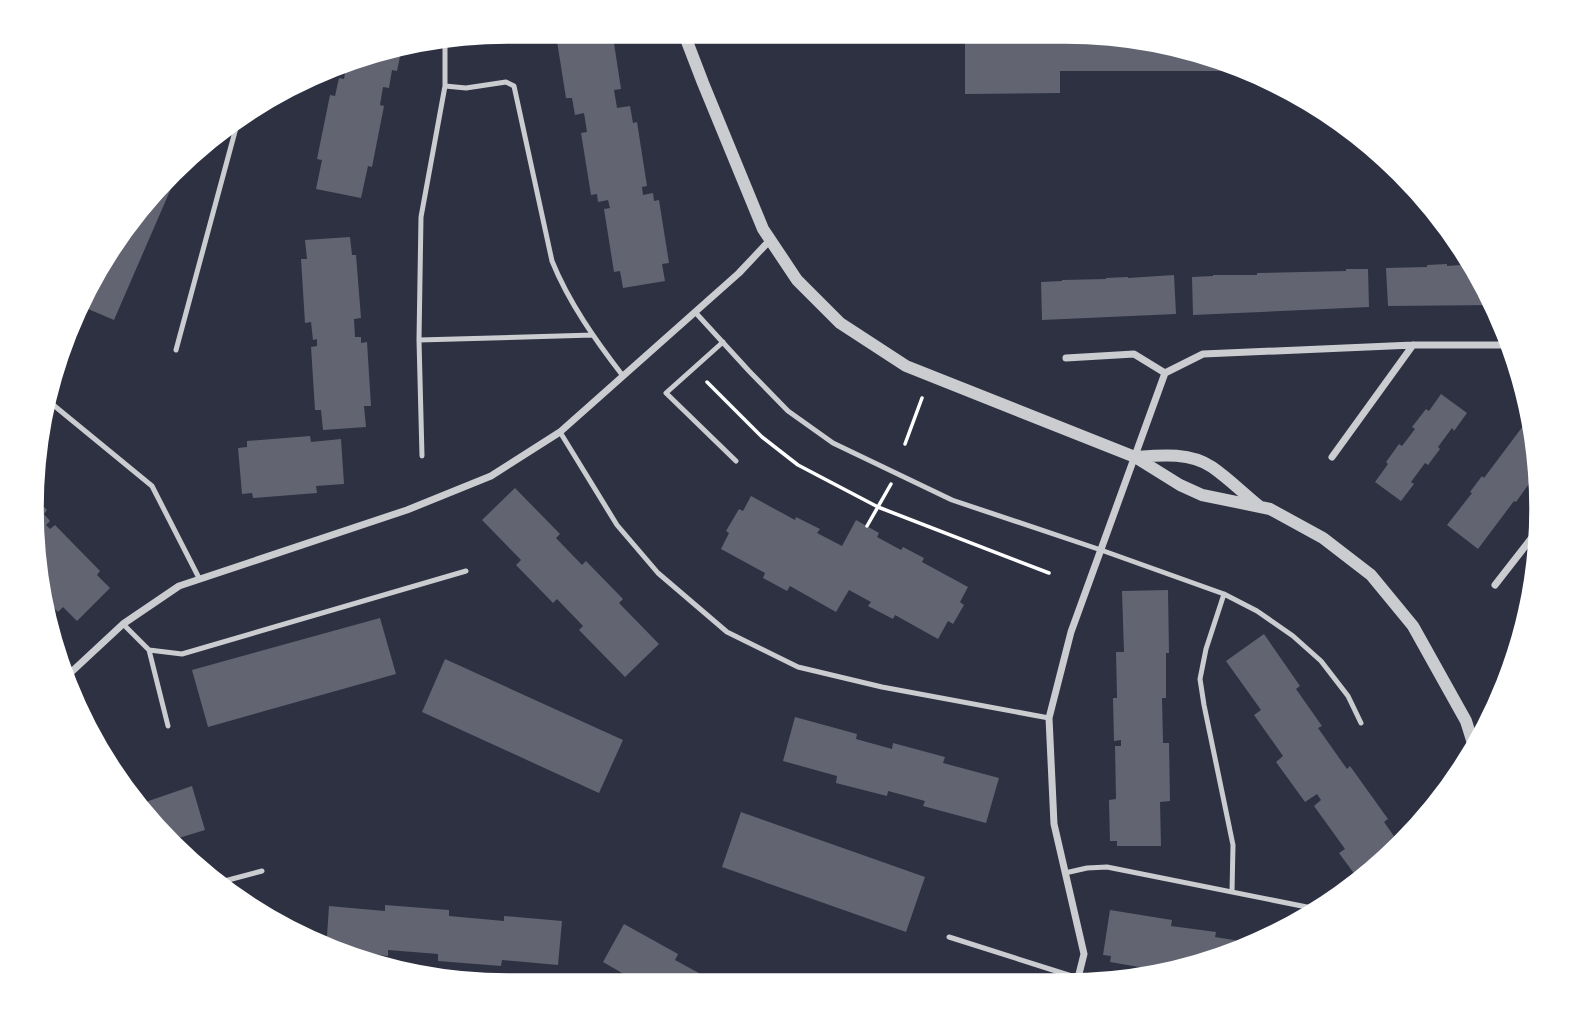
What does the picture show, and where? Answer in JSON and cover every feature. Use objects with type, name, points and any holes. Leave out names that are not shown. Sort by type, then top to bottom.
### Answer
[{"type":"street","points":[[688,42],[758,217],[770,240],[797,280],[840,323],[906,366],[1135,457],[1180,485],[1202,495],[1270,509],[1324,538],[1371,575],[1413,626],[1466,721],[1471,738]]},
{"type":"street","points":[[72,671],[123,624],[180,586],[407,510],[491,476],[560,432],[738,273],[770,240]]},
{"type":"street","points":[[1332,457],[1413,345]]},
{"type":"street","points":[[1079,975],[1084,954],[1054,824],[1049,718],[1070,632],[1165,373],[1203,354],[1413,345],[1501,345]]},
{"type":"street","points":[[1066,358],[1134,354],[1165,373]]},
{"type":"street","points":[[1135,457],[1168,455],[1190,458],[1210,466],[1260,507]]},
{"type":"street","points":[[1495,585],[1530,540]]},
{"type":"lane","points":[[422,456],[419,340],[421,217],[445,86],[445,46]]},
{"type":"lane","points":[[445,86],[466,88],[506,82],[514,86],[552,261],[559,279],[593,335],[623,376]]},
{"type":"lane","points":[[176,350],[235,131]]},
{"type":"lane","points":[[695,312],[788,411],[833,443],[952,500],[1224,594],[1257,611],[1293,636],[1321,661],[1348,696],[1361,723]]},
{"type":"lane","points":[[419,340],[593,335]]},
{"type":"lane","points":[[723,342],[666,393],[736,461]]},
{"type":"lane","points":[[54,406],[152,486],[199,578]]},
{"type":"lane","points":[[560,432],[617,525],[658,573],[727,632],[797,667],[882,687],[1049,718]]},
{"type":"lane","points":[[149,650],[182,654],[466,570]]},
{"type":"lane","points":[[1224,594],[1206,649],[1200,679],[1203,705],[1233,845],[1232,892]]},
{"type":"lane","points":[[123,624],[149,650],[169,726]]},
{"type":"lane","points":[[1065,873],[1107,867],[1307,907]]},
{"type":"lane","points":[[227,880],[262,871]]},
{"type":"lane","points":[[949,937],[1057,975]]},
{"type":"path","points":[[707,382],[762,437],[798,465],[878,507],[1049,573]]},
{"type":"path","points":[[905,444],[922,398]]},
{"type":"path","points":[[867,526],[891,484]]},
{"type":"building","points":[[557,42],[614,42],[621,89],[614,90],[617,108],[630,106],[633,123],[637,122],[647,186],[642,187],[643,195],[653,193],[654,201],[659,200],[669,263],[662,264],[665,281],[623,288],[620,271],[614,272],[604,209],[610,208],[608,200],[598,202],[597,194],[591,195],[581,133],[587,132],[584,113],[575,115],[572,98],[566,98]]},
{"type":"building","points":[[965,42],[1064,42],[1125,46],[1185,58],[1225,71],[1060,71],[1060,93],[965,94]]},
{"type":"building","points":[[400,55],[397,71],[392,70],[389,88],[383,87],[380,105],[384,106],[372,167],[368,166],[361,198],[316,189],[322,160],[317,159],[330,95],[335,96],[339,78],[344,79],[345,72]]},
{"type":"building","points":[[172,186],[114,320],[87,309],[90,302],[104,275],[138,225]]},
{"type":"building","points":[[350,237],[352,255],[356,255],[361,318],[354,319],[355,337],[361,337],[361,343],[367,342],[371,406],[364,406],[366,427],[323,430],[321,410],[315,410],[311,347],[317,346],[317,339],[313,340],[311,322],[305,323],[301,259],[307,259],[305,240]]},
{"type":"building","points":[[1462,265],[1484,305],[1388,306],[1386,268]]},
{"type":"building","points":[[1368,269],[1369,307],[1193,315],[1192,277]]},
{"type":"building","points":[[1174,275],[1176,314],[1042,320],[1041,282]]},
{"type":"building","points":[[1441,394],[1467,413],[1454,431],[1452,428],[1428,465],[1425,463],[1401,501],[1375,482],[1399,444],[1402,446],[1415,429],[1412,427],[1426,409],[1429,411]]},
{"type":"building","points":[[1523,426],[1530,482],[1478,549],[1447,525],[1482,476],[1484,478]]},
{"type":"building","points":[[310,436],[311,442],[341,439],[344,484],[316,486],[317,493],[253,498],[252,493],[242,494],[238,448],[247,447],[247,441]]},
{"type":"building","points":[[515,488],[560,534],[556,538],[582,565],[586,561],[623,599],[619,603],[659,644],[625,677],[579,630],[583,626],[557,599],[553,603],[516,565],[521,560],[482,520]]},
{"type":"building","points":[[751,496],[795,520],[796,517],[820,529],[817,533],[842,546],[856,520],[879,533],[877,537],[924,558],[922,562],[968,587],[960,602],[964,605],[953,624],[948,621],[938,639],[895,615],[893,619],[868,606],[871,602],[849,590],[836,612],[790,586],[787,591],[763,578],[765,573],[721,549],[729,533],[726,531],[739,509],[743,511]]},
{"type":"building","points":[[42,505],[47,510],[44,514],[50,521],[46,525],[50,529],[55,525],[100,571],[97,575],[110,588],[77,621],[63,607],[58,612],[53,607],[46,569]]},
{"type":"building","points":[[1168,590],[1169,653],[1166,653],[1166,698],[1162,698],[1163,743],[1169,743],[1170,801],[1160,802],[1161,846],[1117,846],[1117,841],[1110,841],[1109,800],[1116,799],[1115,746],[1121,746],[1121,740],[1114,741],[1113,698],[1117,698],[1116,652],[1124,652],[1122,591]]},
{"type":"building","points":[[380,618],[396,674],[208,727],[192,670]]},
{"type":"building","points":[[1264,634],[1300,686],[1296,689],[1322,726],[1318,728],[1347,769],[1350,766],[1388,819],[1384,822],[1395,837],[1354,874],[1339,853],[1345,849],[1314,806],[1321,800],[1317,794],[1305,802],[1276,762],[1283,756],[1254,715],[1261,710],[1226,661]]},
{"type":"building","points":[[445,659],[623,740],[599,793],[422,712]]},
{"type":"building","points":[[795,717],[857,734],[856,739],[892,749],[893,743],[945,757],[943,763],[999,778],[986,823],[923,806],[925,801],[888,791],[887,796],[836,783],[837,776],[783,761]]},
{"type":"building","points":[[192,786],[205,830],[179,838],[146,802]]},
{"type":"building","points":[[741,812],[925,877],[906,932],[722,867]]},
{"type":"building","points":[[385,905],[449,910],[449,916],[504,921],[504,916],[562,921],[558,965],[502,960],[501,966],[438,961],[438,954],[388,950],[388,956],[375,955],[327,938],[329,906],[385,911]]},
{"type":"building","points":[[1110,910],[1172,920],[1171,926],[1216,932],[1215,937],[1238,941],[1185,959],[1144,968],[1110,962],[1111,956],[1103,955]]},
{"type":"building","points":[[624,924],[678,954],[675,960],[702,975],[625,975],[603,962]]}]
